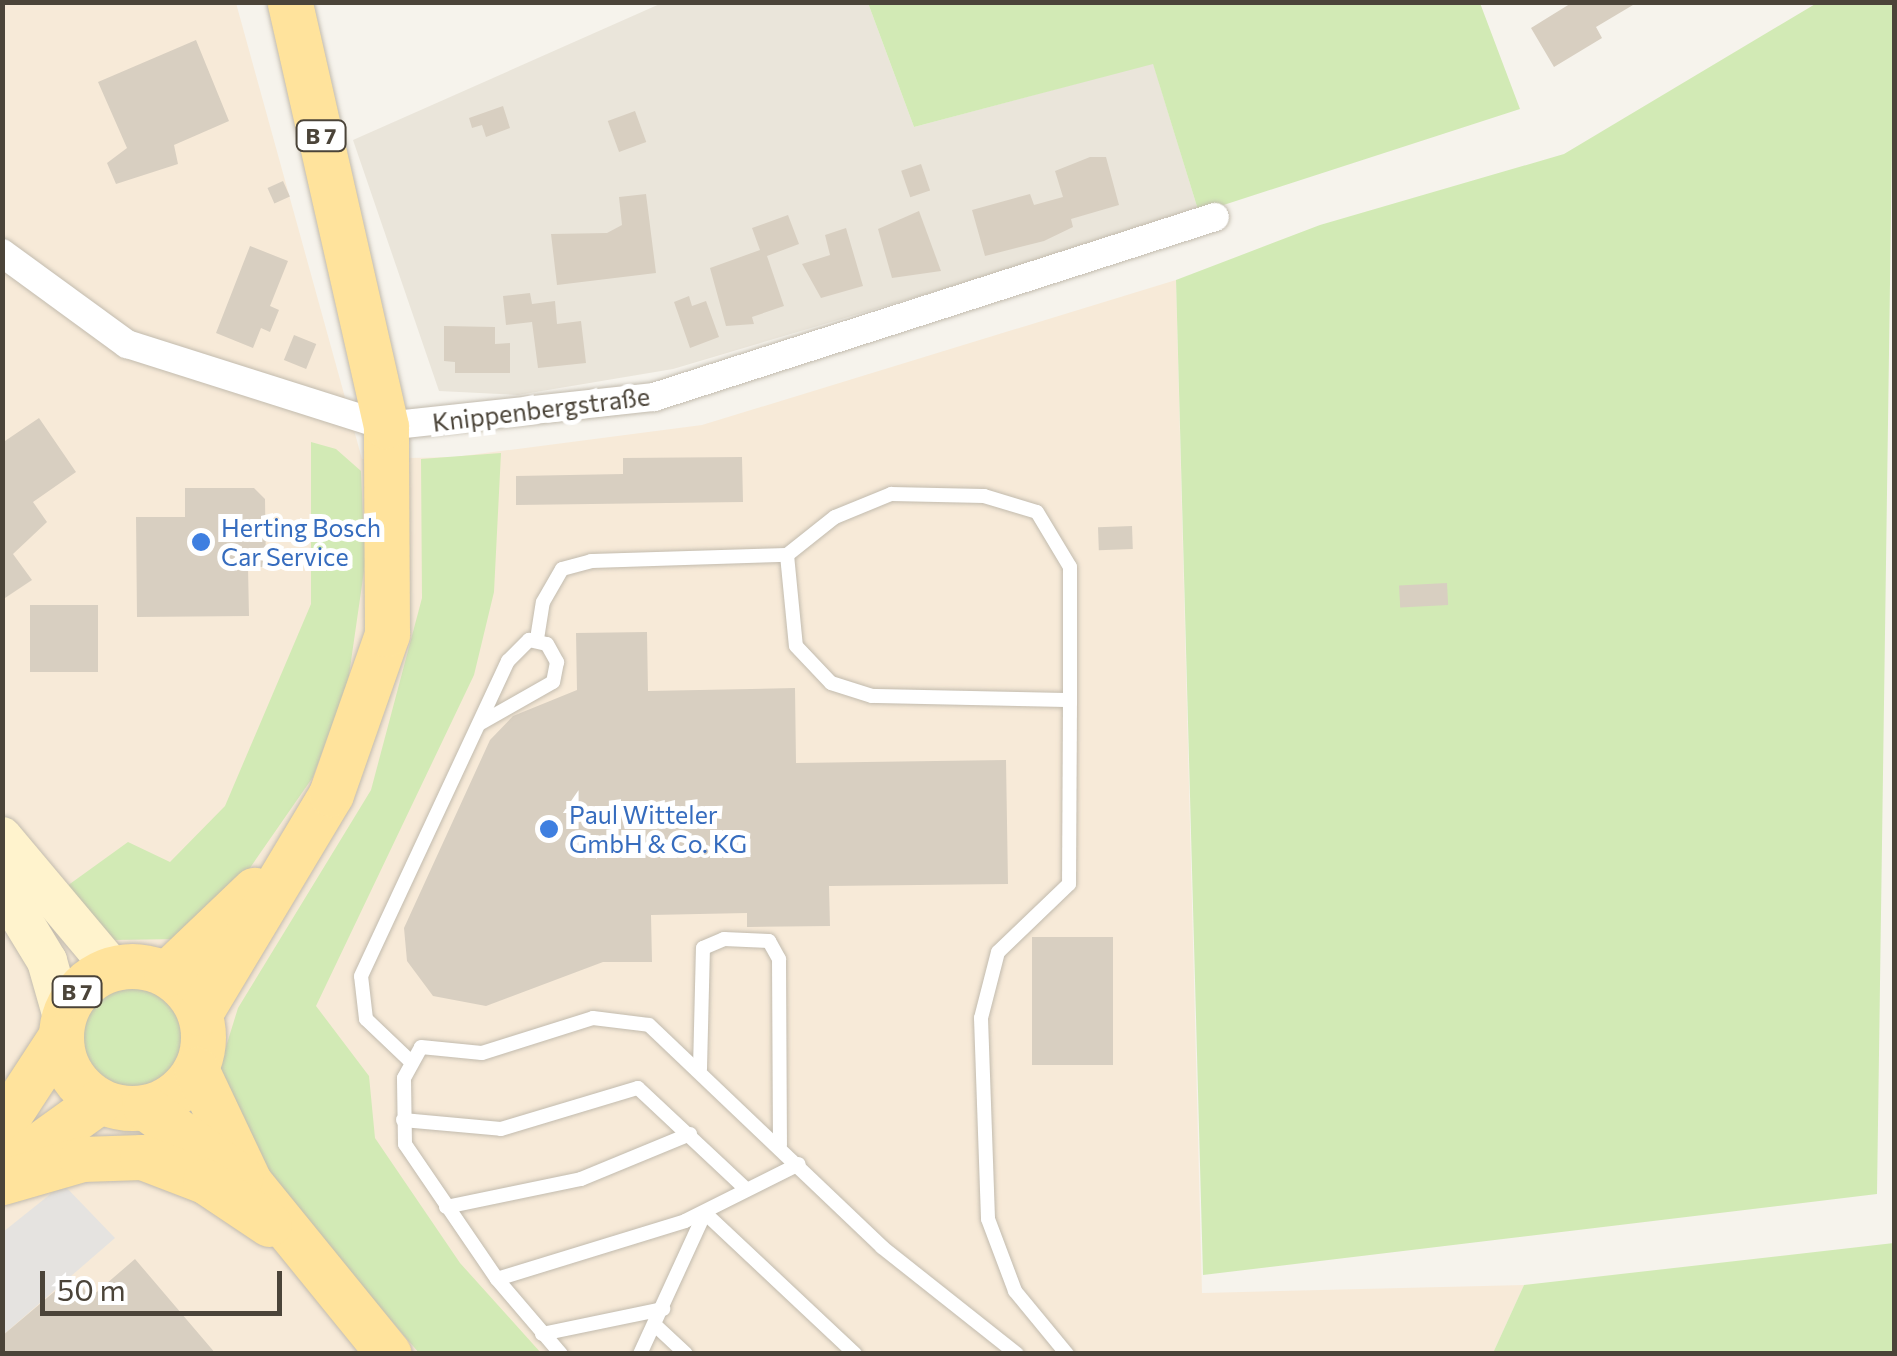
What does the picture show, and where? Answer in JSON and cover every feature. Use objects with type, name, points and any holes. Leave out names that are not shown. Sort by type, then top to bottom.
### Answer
[{"type":"main road","name":"B 7","points":[[196,1069],[200,1013],[288,858],[331,794],[383,650],[390,587],[386,426],[290,2]]},
{"type":"main road","name":"B 7","points":[[2,1126],[62,1027],[81,986],[112,968],[166,974],[288,858]]},
{"type":"main road","points":[[166,974],[200,1013]]},
{"type":"main road","name":"B 7","points":[[62,1027],[75,1081],[100,1101]]},
{"type":"main road","points":[[146,1108],[175,1094],[196,1069],[250,1183],[388,1354]]},
{"type":"main road","points":[[2,1171],[100,1101],[146,1108],[250,1183]]},
{"type":"main road","points":[[2,1182],[82,1158],[142,1157],[205,1181],[294,1242]]},
{"type":"street","name":"Knippenbergstraße","points":[[2,253],[127,344],[386,426],[654,397],[1215,217]]},
{"type":"street","points":[[2,836],[112,968]]},
{"type":"street","points":[[2,888],[47,961],[62,1027]]},
{"type":"lane","points":[[537,639],[543,602],[562,569],[591,561],[786,555],[836,517],[890,494],[984,496],[1036,512],[1070,567],[1070,884],[998,952],[982,1018],[988,1218],[1015,1291],[1067,1354]]},
{"type":"lane","points":[[786,555],[796,646],[831,683],[872,696],[1070,700]]},
{"type":"lane","points":[[408,1059],[366,1019],[361,976],[514,652],[537,639]]},
{"type":"lane","points":[[479,724],[553,682],[554,651],[537,639]]},
{"type":"lane","points":[[700,1069],[703,948],[724,939],[769,940],[779,959],[780,1145]]},
{"type":"lane","points":[[561,1354],[497,1279],[413,1161],[403,1120],[408,1059],[421,1048],[482,1053],[616,1018],[649,1026],[700,1069],[882,1247],[1017,1354]]},
{"type":"lane","points":[[403,1120],[501,1130],[632,1087],[690,1134],[748,1190]]},
{"type":"lane","points":[[446,1207],[581,1179],[690,1134]]},
{"type":"lane","points":[[497,1279],[705,1213],[799,1164]]},
{"type":"lane","points":[[640,1354],[705,1213]]},
{"type":"lane","points":[[705,1213],[855,1354]]},
{"type":"lane","points":[[542,1334],[664,1308]]},
{"type":"lane","points":[[655,1325],[686,1354]]},
{"type":"shaded area","points":[[3,3],[236,3],[362,459],[455,457],[702,425],[1176,280],[1202,1293],[1524,1285],[1493,1353],[3,1354]]},
{"type":"shaded area","points":[[662,3],[868,3],[914,127],[1153,63],[1199,213],[673,369],[518,395],[439,391],[353,140]]},
{"type":"shaded area","points":[[63,1184],[115,1238],[3,1335],[3,1232]]},
{"type":"green space","points":[[868,3],[1480,3],[1520,109],[1199,213],[1153,64],[914,127]]},
{"type":"green space","points":[[1817,3],[1894,3],[1877,1194],[1203,1275],[1176,280],[1320,225],[1564,154]]},
{"type":"green space","points":[[311,442],[336,449],[361,471],[365,564],[348,682],[313,777],[236,888],[179,939],[113,940],[67,886],[128,842],[170,862],[225,806],[311,604]]},
{"type":"green space","points":[[501,453],[494,592],[474,675],[316,1006],[369,1076],[375,1138],[460,1263],[541,1353],[419,1353],[290,1202],[238,1124],[220,1066],[238,1008],[371,790],[422,598],[421,459]]},
{"type":"green space","points":[[131,982],[152,986],[170,999],[183,1017],[187,1038],[183,1059],[170,1077],[152,1090],[131,1094],[110,1090],[92,1077],[79,1059],[75,1038],[79,1017],[92,999],[110,986]]},
{"type":"green space","points":[[1894,1243],[1894,1353],[1493,1353],[1524,1285]]},
{"type":"building","points":[[1573,2],[1638,2],[1596,27],[1602,38],[1554,67],[1531,28]]},
{"type":"building","points":[[196,40],[229,121],[174,145],[178,164],[116,184],[107,163],[127,148],[98,82]]},
{"type":"building","points":[[503,106],[510,128],[486,137],[482,125],[472,128],[469,118]]},
{"type":"building","points":[[635,111],[646,142],[619,152],[608,121]]},
{"type":"building","points":[[1090,157],[1106,157],[1119,205],[1071,219],[1073,227],[1044,241],[985,256],[972,210],[1030,194],[1034,205],[1063,197],[1055,171]]},
{"type":"building","points":[[921,164],[930,190],[910,197],[901,171]]},
{"type":"building","points":[[283,181],[290,197],[274,203],[267,188]]},
{"type":"building","points":[[646,194],[656,273],[557,285],[551,234],[607,233],[622,225],[619,197]]},
{"type":"building","points":[[919,211],[941,271],[892,278],[878,229]]},
{"type":"building","points":[[788,215],[799,244],[767,256],[784,306],[752,317],[754,324],[726,326],[710,268],[760,250],[752,228]]},
{"type":"building","points":[[846,228],[863,286],[821,298],[802,264],[830,255],[825,235]]},
{"type":"building","points":[[250,246],[288,261],[270,306],[279,310],[270,332],[261,328],[253,348],[216,333]]},
{"type":"building","points":[[530,293],[532,304],[555,301],[557,324],[581,321],[586,363],[538,368],[532,322],[506,325],[503,296]]},
{"type":"building","points":[[689,296],[692,306],[706,301],[719,337],[690,348],[674,302]]},
{"type":"building","points":[[444,326],[495,327],[495,344],[510,343],[510,373],[455,373],[455,362],[444,361]]},
{"type":"building","points":[[294,335],[316,344],[306,369],[284,360]]},
{"type":"building","points":[[39,418],[76,472],[33,502],[47,522],[13,554],[32,580],[2,600],[2,443]]},
{"type":"building","points":[[742,457],[743,502],[516,505],[516,476],[623,474],[623,458]]},
{"type":"building","name":"Herting Bosch Car Service","points":[[185,488],[254,488],[265,499],[266,567],[248,567],[249,616],[137,617],[136,517],[185,517]]},
{"type":"building","points":[[1132,526],[1133,549],[1099,550],[1098,527]]},
{"type":"building","points":[[1447,583],[1448,605],[1400,607],[1399,586]]},
{"type":"building","points":[[30,605],[98,605],[98,672],[30,672]]},
{"type":"building","points":[[647,632],[648,691],[795,688],[796,763],[1006,760],[1008,884],[829,886],[830,926],[747,927],[747,913],[651,915],[652,962],[603,962],[486,1006],[433,996],[407,961],[404,928],[490,740],[513,716],[577,690],[576,633]]},
{"type":"building","points":[[1032,937],[1113,937],[1113,1065],[1032,1065]]},
{"type":"building","points":[[135,1259],[216,1354],[2,1354],[2,1336],[73,1276],[91,1297]]},
{"type":"place","name":"Herting Bosch Car Service","points":[[201,542]]},
{"type":"place","name":"Paul Witteler GmbH & Co. KG","points":[[549,829]]}]
